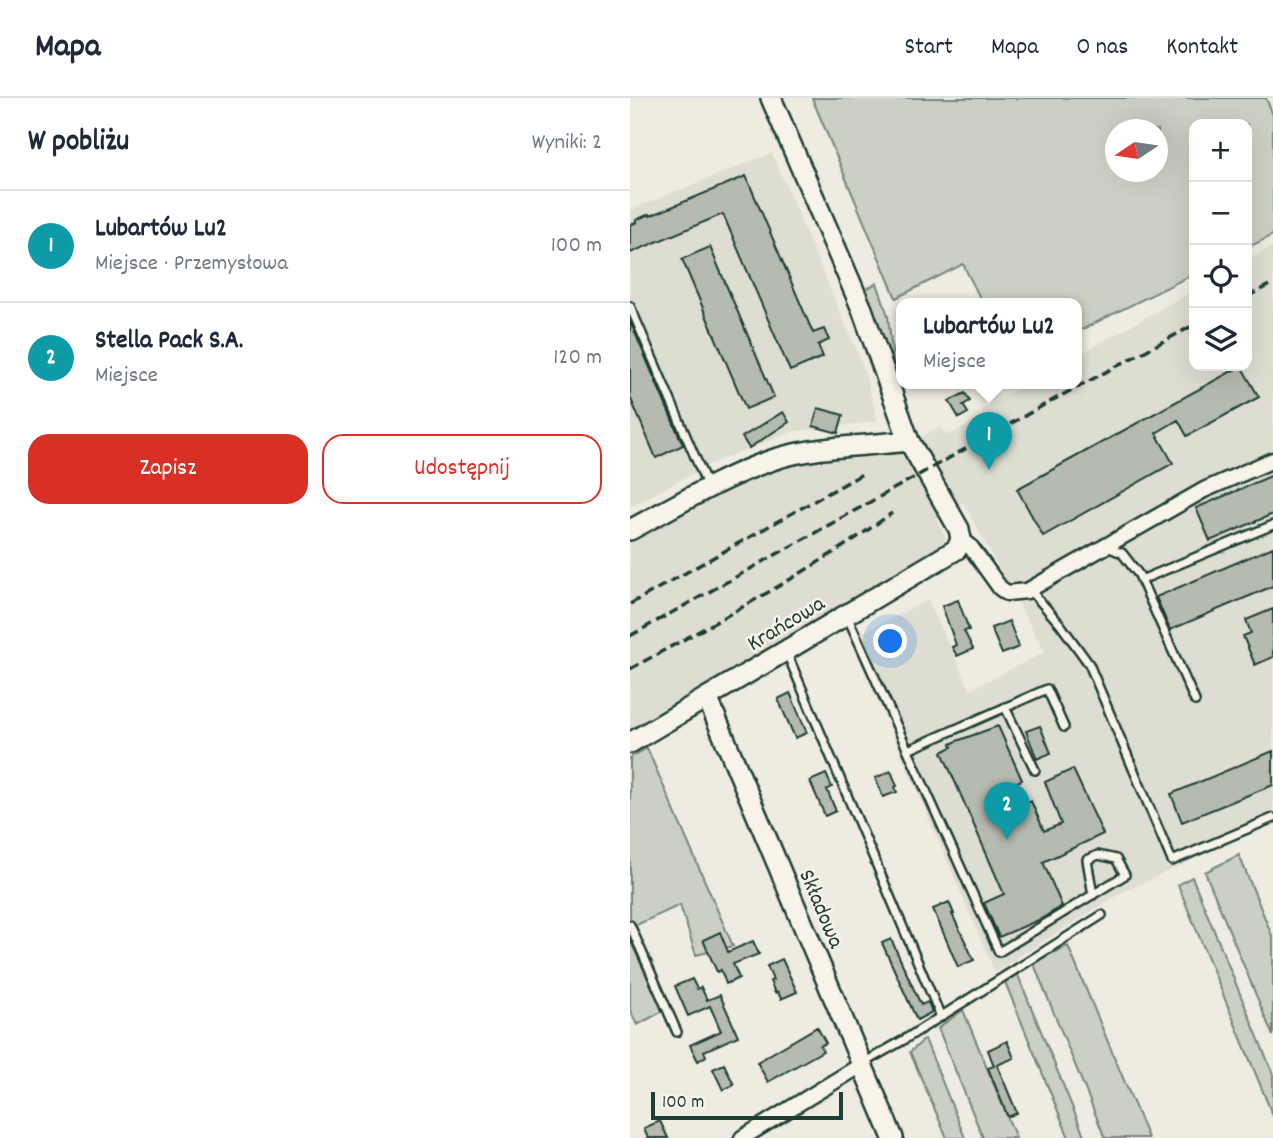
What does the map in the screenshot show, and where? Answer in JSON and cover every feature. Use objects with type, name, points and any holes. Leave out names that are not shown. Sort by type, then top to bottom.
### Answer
[{"type":"street","points":[[771,98],[862,309],[909,441],[959,529],[961,539],[970,546],[1000,588],[1007,593],[1030,590],[1205,490],[1273,460]]},
{"type":"street","points":[[630,530],[708,488],[777,459],[818,450],[909,441]]},
{"type":"street","name":"Krańcowa","points":[[630,743],[957,549],[961,539]]},
{"type":"street","name":"Składowa","points":[[707,697],[893,1138]]},
{"type":"street","points":[[742,1138],[863,1064]]},
{"type":"lane","points":[[630,306],[708,488]]},
{"type":"lane","points":[[1141,580],[1273,525]]},
{"type":"lane","points":[[1107,547],[1122,553],[1141,580],[1195,701]]},
{"type":"lane","points":[[1030,590],[1060,624],[1089,664],[1172,861],[1273,818]]},
{"type":"lane","points":[[846,614],[999,952],[1094,895],[1125,875],[1116,859],[1098,855],[1087,860],[1094,895]]},
{"type":"lane","points":[[785,650],[941,1017]]},
{"type":"lane","points":[[908,750],[1047,689],[1064,727]]},
{"type":"lane","points":[[1006,707],[1035,770]]},
{"type":"lane","points":[[863,1064],[1102,915]]},
{"type":"lane","points":[[630,925],[677,1032]]},
{"type":"shaded area","points":[[812,98],[1266,98],[1273,115],[1273,235],[1252,246],[1252,119],[1189,119],[1189,276],[1082,330],[1082,298],[980,298],[963,264],[896,298]]},
{"type":"shaded area","points":[[772,153],[862,364],[878,421],[791,432],[712,463],[630,507],[630,210]]},
{"type":"shaded area","points":[[1273,246],[1273,823],[1121,893],[995,972],[851,638],[928,600],[970,690],[1045,652],[963,502],[935,517],[947,541],[630,734],[630,541],[756,474],[796,463],[888,456],[939,427],[948,435],[952,434],[984,417],[981,410],[1017,389],[1082,389],[1082,353],[1189,293],[1189,371],[1252,371],[1252,257]]},
{"type":"shaded area","points":[[877,283],[888,316],[895,378],[863,291]]},
{"type":"shaded area","points":[[647,748],[733,946],[696,955],[680,905],[630,928],[630,758]]},
{"type":"shaded area","points":[[1239,855],[1273,938],[1273,1036],[1205,872]]},
{"type":"shaded area","points":[[1192,877],[1273,1074],[1273,1116],[1178,885]]},
{"type":"shaded area","points":[[630,940],[663,1011],[637,1025],[630,1010]]},
{"type":"shaded area","points":[[1068,946],[1148,1138],[1105,1138],[1033,962]]},
{"type":"shaded area","points":[[1017,973],[1085,1138],[1069,1138],[1005,982]]},
{"type":"shaded area","points":[[963,1010],[1016,1138],[983,1138],[938,1028]]},
{"type":"shaded area","points":[[925,1039],[965,1138],[947,1138],[910,1052]]},
{"type":"building","points":[[746,176],[813,333],[824,329],[829,340],[818,345],[823,357],[790,371],[723,214],[630,253],[630,225],[637,222],[636,220]]},
{"type":"building","points":[[710,247],[774,397],[746,409],[682,259]]},
{"type":"building","points":[[630,321],[683,445],[656,458],[630,397]]},
{"type":"building","points":[[1232,371],[1244,371],[1259,397],[1187,436],[1178,420],[1156,433],[1173,463],[1043,536],[1017,489]]},
{"type":"building","points":[[965,393],[970,401],[963,405],[968,413],[959,418],[949,401]]},
{"type":"building","points":[[818,408],[843,415],[838,433],[813,426]]},
{"type":"building","points":[[783,412],[789,422],[749,448],[742,437]]},
{"type":"building","points":[[1273,475],[1273,514],[1210,541],[1196,508]]},
{"type":"building","points":[[1273,547],[1273,586],[1170,630],[1156,597]]},
{"type":"building","points":[[958,600],[969,630],[964,631],[973,649],[957,656],[952,647],[956,645],[942,606]]},
{"type":"building","points":[[1273,609],[1273,657],[1255,665],[1243,636],[1251,633],[1246,620]]},
{"type":"building","points":[[1009,621],[1019,647],[1002,654],[991,628]]},
{"type":"building","points":[[790,693],[807,733],[795,738],[778,699]]},
{"type":"building","points":[[998,726],[1022,780],[1010,785],[1019,807],[1031,801],[1044,831],[1061,824],[1045,782],[1073,769],[1103,834],[1043,862],[1062,906],[1041,919],[999,937],[984,903],[1004,894],[942,752],[957,741]]},
{"type":"building","points":[[1040,726],[1051,753],[1037,759],[1026,731]]},
{"type":"building","points":[[1273,751],[1273,785],[1182,822],[1171,794]]},
{"type":"building","points":[[891,771],[897,792],[883,797],[875,778]]},
{"type":"building","points":[[826,774],[832,787],[827,790],[836,811],[825,816],[810,781]]},
{"type":"building","points":[[949,902],[974,960],[958,967],[933,909]]},
{"type":"building","points":[[720,932],[728,952],[753,941],[759,954],[733,964],[739,978],[726,984],[721,970],[717,972],[703,940]]},
{"type":"building","points":[[891,939],[921,1005],[928,1002],[932,1012],[917,1020],[882,943]]},
{"type":"building","points":[[782,959],[797,992],[781,999],[778,992],[775,993],[767,966]]},
{"type":"building","points":[[692,979],[697,989],[701,987],[707,1000],[720,995],[738,1036],[704,1051],[706,1056],[698,1061],[690,1045],[721,1031],[710,1006],[688,1016],[675,986]]},
{"type":"building","points":[[817,1027],[826,1043],[820,1046],[823,1051],[768,1082],[757,1062]]},
{"type":"building","points":[[1007,1041],[1014,1058],[997,1065],[1017,1113],[1008,1117],[988,1068],[994,1066],[988,1050]]},
{"type":"building","points":[[724,1064],[734,1085],[723,1090],[713,1069]]},
{"type":"building","points":[[660,1121],[668,1138],[648,1138],[644,1128]]},
{"type":"railway","points":[[1252,294],[1273,283]]},
{"type":"railway","points":[[1082,385],[1189,328]]},
{"type":"railway","points":[[630,636],[1074,389]]},
{"type":"railway","points":[[630,604],[864,473]]},
{"type":"railway","points":[[630,669],[796,576],[892,513]]},
{"type":"place","name":"Lubartów Lu2","points":[[989,470]]},
{"type":"place","name":"Stella Pack S.A.","points":[[1007,840]]}]
